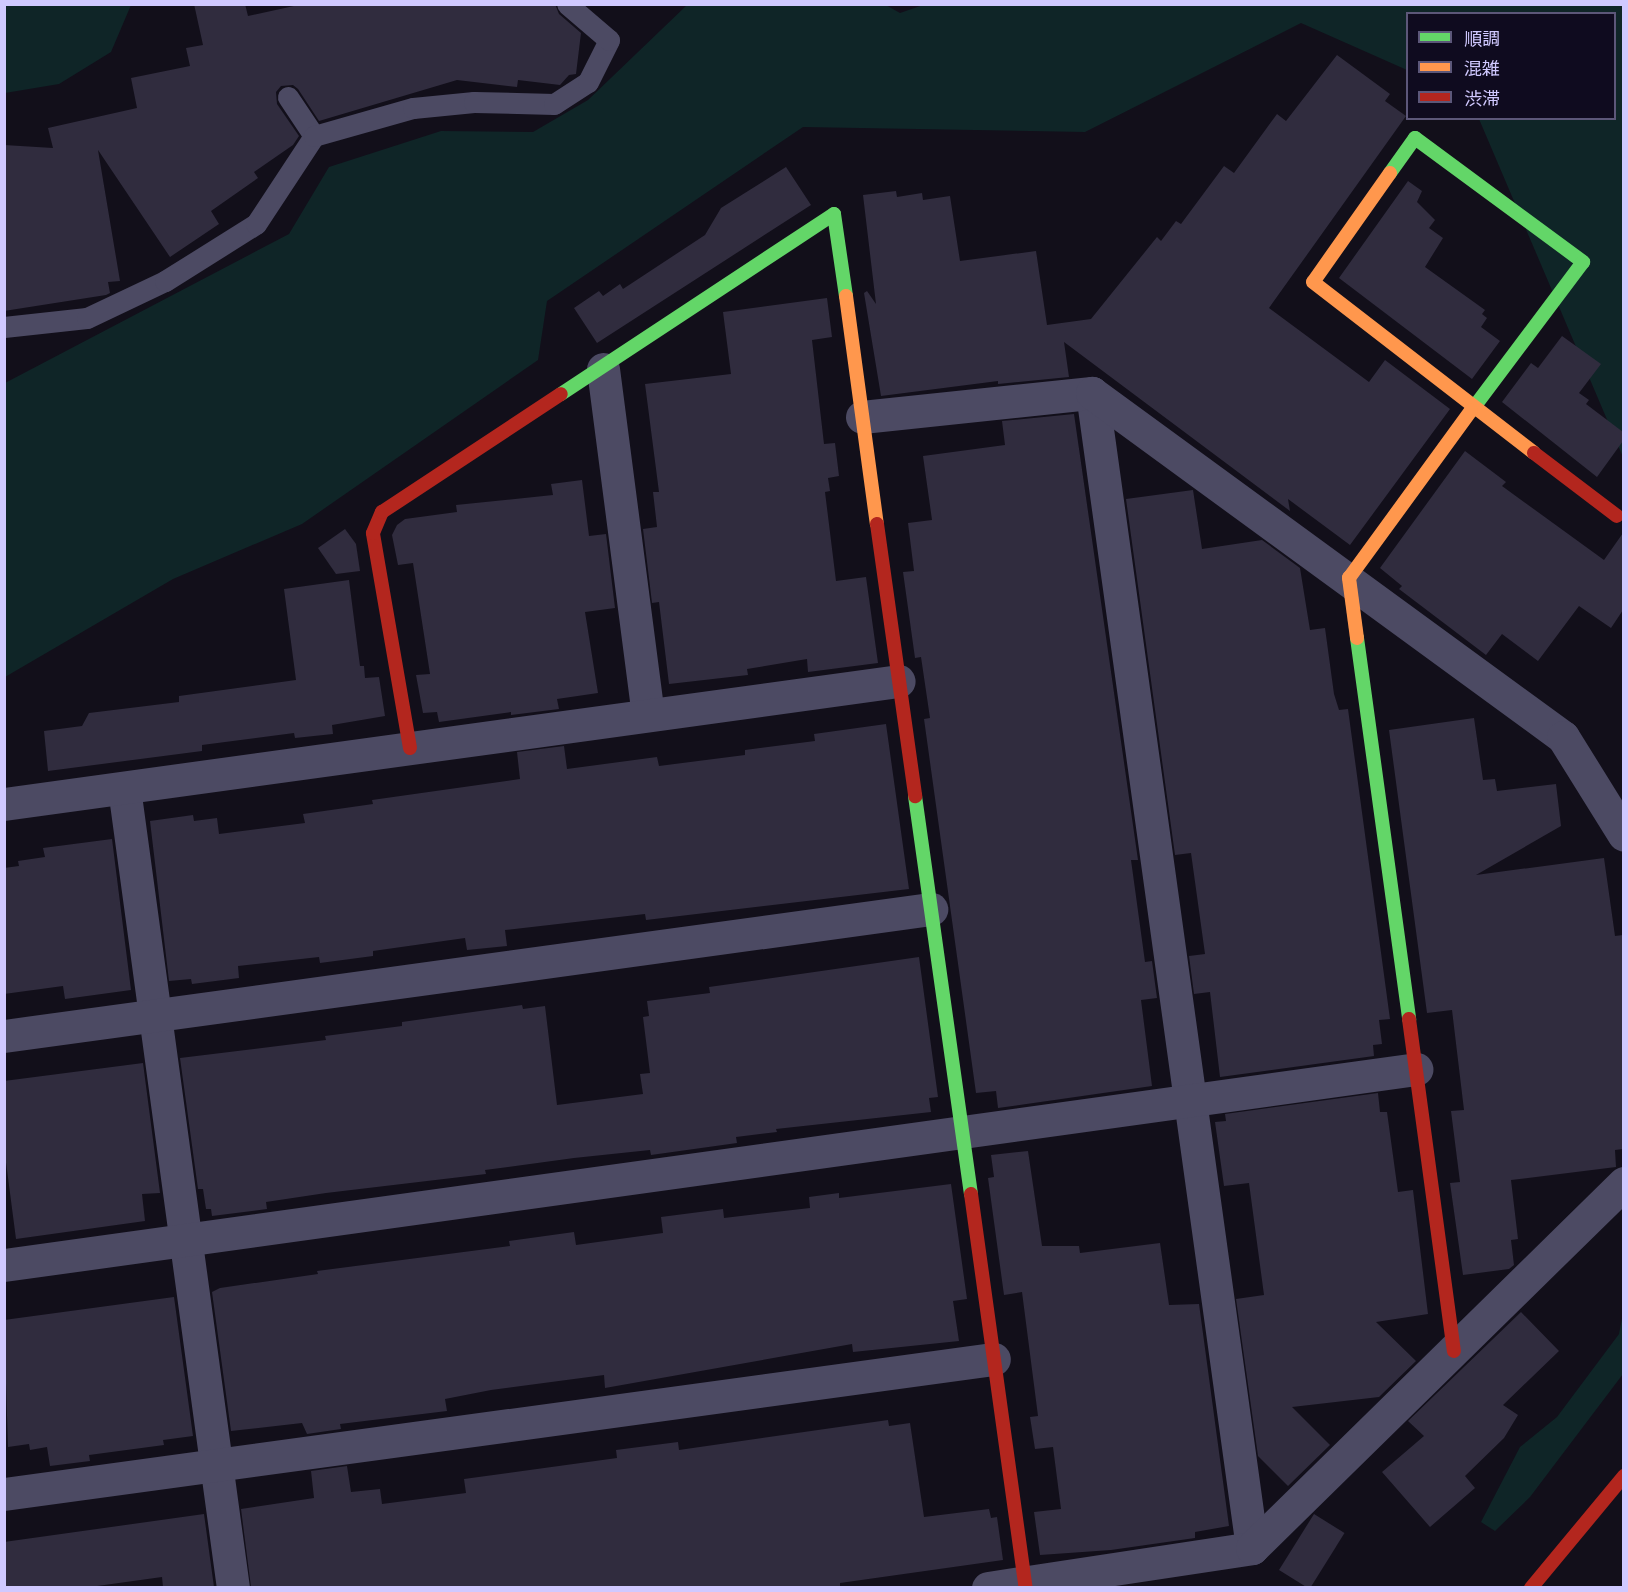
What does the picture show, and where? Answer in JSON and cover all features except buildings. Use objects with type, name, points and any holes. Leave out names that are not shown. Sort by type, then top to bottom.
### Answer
[{"type":"street","points":[[1455,1351],[1349,578],[1476,405],[1583,262],[1415,138],[1313,282],[1476,405],[1496,424],[1617,516]]},
{"type":"street","points":[[410,748],[373,533],[382,512],[603,369],[834,214],[1026,1585]]},
{"type":"street","points":[[603,369],[648,716]]},
{"type":"street","points":[[862,417],[1092,393],[1349,578],[1563,737],[1623,835]]},
{"type":"street","points":[[1092,393],[1252,1548]]},
{"type":"street","points":[[4,804],[899,681]]},
{"type":"street","points":[[124,788],[233,1587]]},
{"type":"street","points":[[4,1036],[931,909]]},
{"type":"street","points":[[4,1264],[963,1134],[1416,1069]]},
{"type":"street","points":[[988,1587],[1026,1585],[1252,1548],[1455,1351],[1623,1183]]},
{"type":"street","points":[[4,1494],[994,1359]]},
{"type":"street","points":[[1531,1587],[1623,1476]]},
{"type":"lane","points":[[4,327],[87,318],[165,281],[256,224],[314,136],[413,108],[474,102],[554,104],[588,82],[609,40],[567,4]]},
{"type":"lane","points":[[288,97],[314,136]]},
{"type":"green space","points":[[5,4],[131,5],[111,52],[59,84],[5,93]]},
{"type":"green space","points":[[884,4],[900,13],[926,4],[1623,5],[1623,457],[1479,120],[1616,120],[1616,12],[1406,12],[1406,70],[1301,23],[1085,132],[803,127],[547,301],[538,360],[302,524],[173,579],[5,677],[5,383],[289,234],[329,167],[441,131],[533,132],[588,100],[687,5]]},
{"type":"green space","points":[[1623,1313],[1623,1374],[1530,1497],[1495,1531],[1481,1522],[1520,1447],[1557,1417],[1619,1334]]},
{"type":"traffic: fast","points":[[1390,173],[1415,138],[1583,262],[1471,411]]},
{"type":"traffic: fast","points":[[561,394],[834,214],[846,296]]},
{"type":"traffic: fast","points":[[1357,638],[1409,1019]]},
{"type":"traffic: fast","points":[[915,796],[971,1194]]},
{"type":"traffic: slow","points":[[1390,173],[1313,282],[1534,453]]},
{"type":"traffic: slow","points":[[846,296],[877,524]]},
{"type":"traffic: slow","points":[[1357,638],[1349,578],[1471,411]]},
{"type":"traffic: jam","points":[[410,748],[373,533],[382,512],[561,394]]},
{"type":"traffic: jam","points":[[1534,453],[1617,516]]},
{"type":"traffic: jam","points":[[877,524],[915,796]]},
{"type":"traffic: jam","points":[[1409,1019],[1454,1351]]},
{"type":"traffic: jam","points":[[971,1194],[1026,1588]]},
{"type":"traffic: jam","points":[[1531,1588],[1624,1476]]}]
